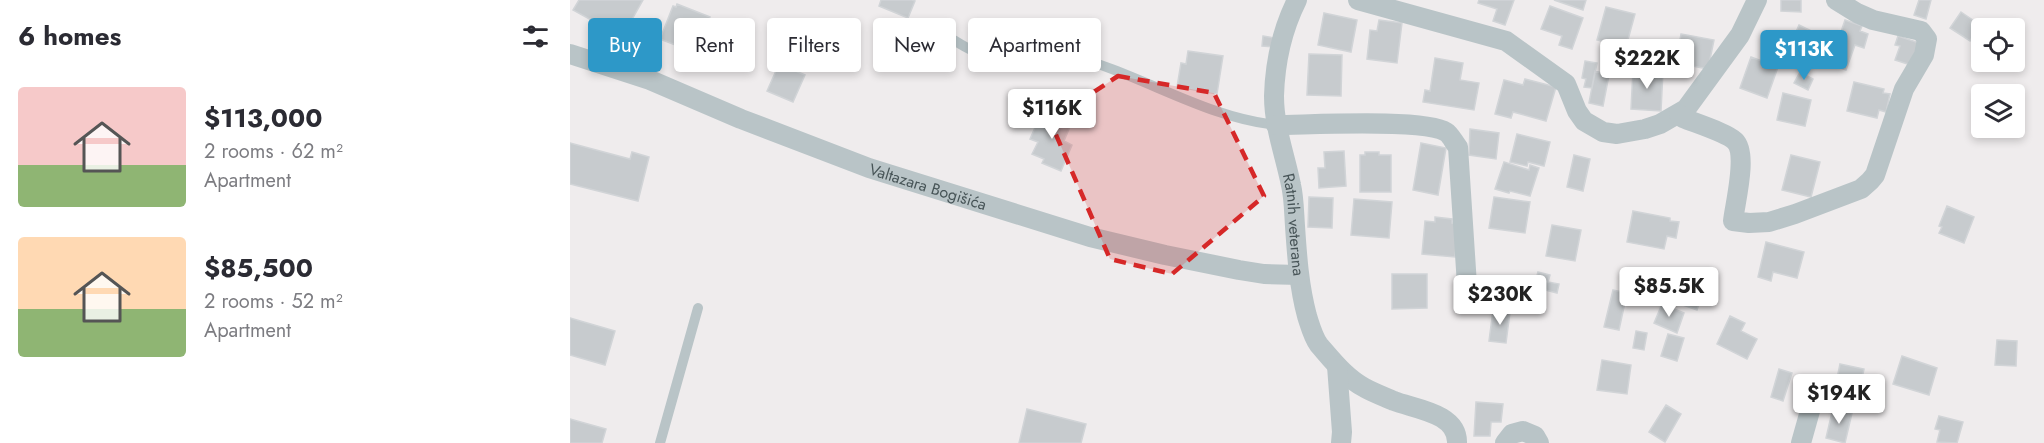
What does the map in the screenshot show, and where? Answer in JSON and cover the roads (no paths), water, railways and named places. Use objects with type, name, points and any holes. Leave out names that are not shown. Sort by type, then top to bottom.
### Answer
[{"type":"street","name":"Ratnih veterana","points":[[1297,0],[1286,23],[1279,56],[1275,82],[1276,125],[1292,187],[1299,275],[1310,325],[1317,342],[1348,377],[1365,388],[1394,401],[1435,414],[1453,429],[1457,436],[1457,443]]},
{"type":"street","points":[[1358,0],[1506,41],[1566,84],[1577,111],[1584,121],[1604,132],[1617,134],[1660,124],[1686,109],[1740,35],[1757,0]]},
{"type":"street","points":[[1679,114],[1731,138],[1739,147],[1741,159],[1733,221],[1769,222],[1866,186],[1875,175],[1904,89],[1924,55],[1927,39],[1921,31],[1874,20],[1836,0]]},
{"type":"street","name":"Valtazara Bogišića","points":[[570,54],[650,80],[741,119],[869,168],[1090,237],[1247,272],[1299,275]]},
{"type":"street","points":[[1276,125],[1398,124],[1427,126],[1447,132],[1458,147],[1467,285]]},
{"type":"street","points":[[1337,366],[1341,443]]},
{"type":"street","points":[[1801,443],[1815,393]]},
{"type":"street","points":[[1505,443],[1512,434],[1523,431],[1535,436],[1539,443]]},
{"type":"lane","points":[[956,41],[975,52],[994,57],[1048,53],[1067,55],[1110,68],[1226,115],[1276,125]]},
{"type":"lane","points":[[660,443],[698,308]]}]
